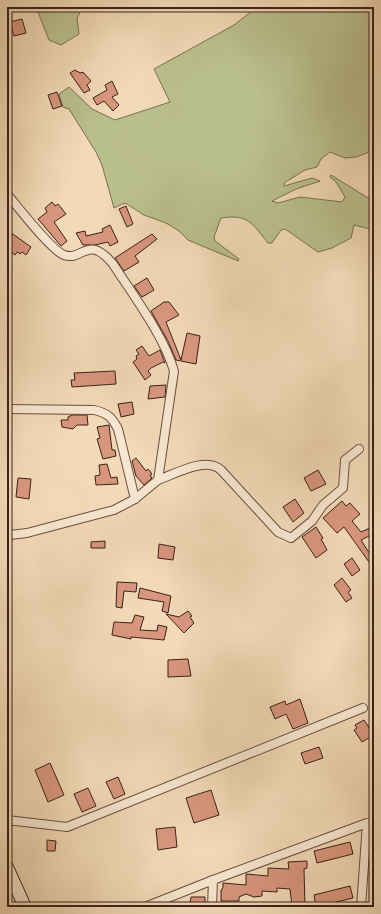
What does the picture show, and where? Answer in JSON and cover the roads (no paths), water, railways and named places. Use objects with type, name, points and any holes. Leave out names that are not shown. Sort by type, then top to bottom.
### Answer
[{"type":"street","points":[[7,194],[52,245],[63,255],[70,256],[87,250],[96,249],[104,254],[121,276],[171,360],[174,371],[158,480]]},
{"type":"street","points":[[7,409],[94,410],[106,413],[114,420],[118,429],[135,499]]},
{"type":"street","points":[[7,538],[10,535],[27,533],[114,510],[135,499],[158,480],[202,464],[217,466],[278,532],[291,538],[312,521],[323,505],[343,488],[345,460],[359,449]]},
{"type":"street","points":[[7,820],[67,827],[363,708]]},
{"type":"street","points":[[145,907],[367,823],[361,907]]},
{"type":"street","points":[[7,867],[25,907]]},
{"type":"street","points":[[212,907],[213,880]]}]
